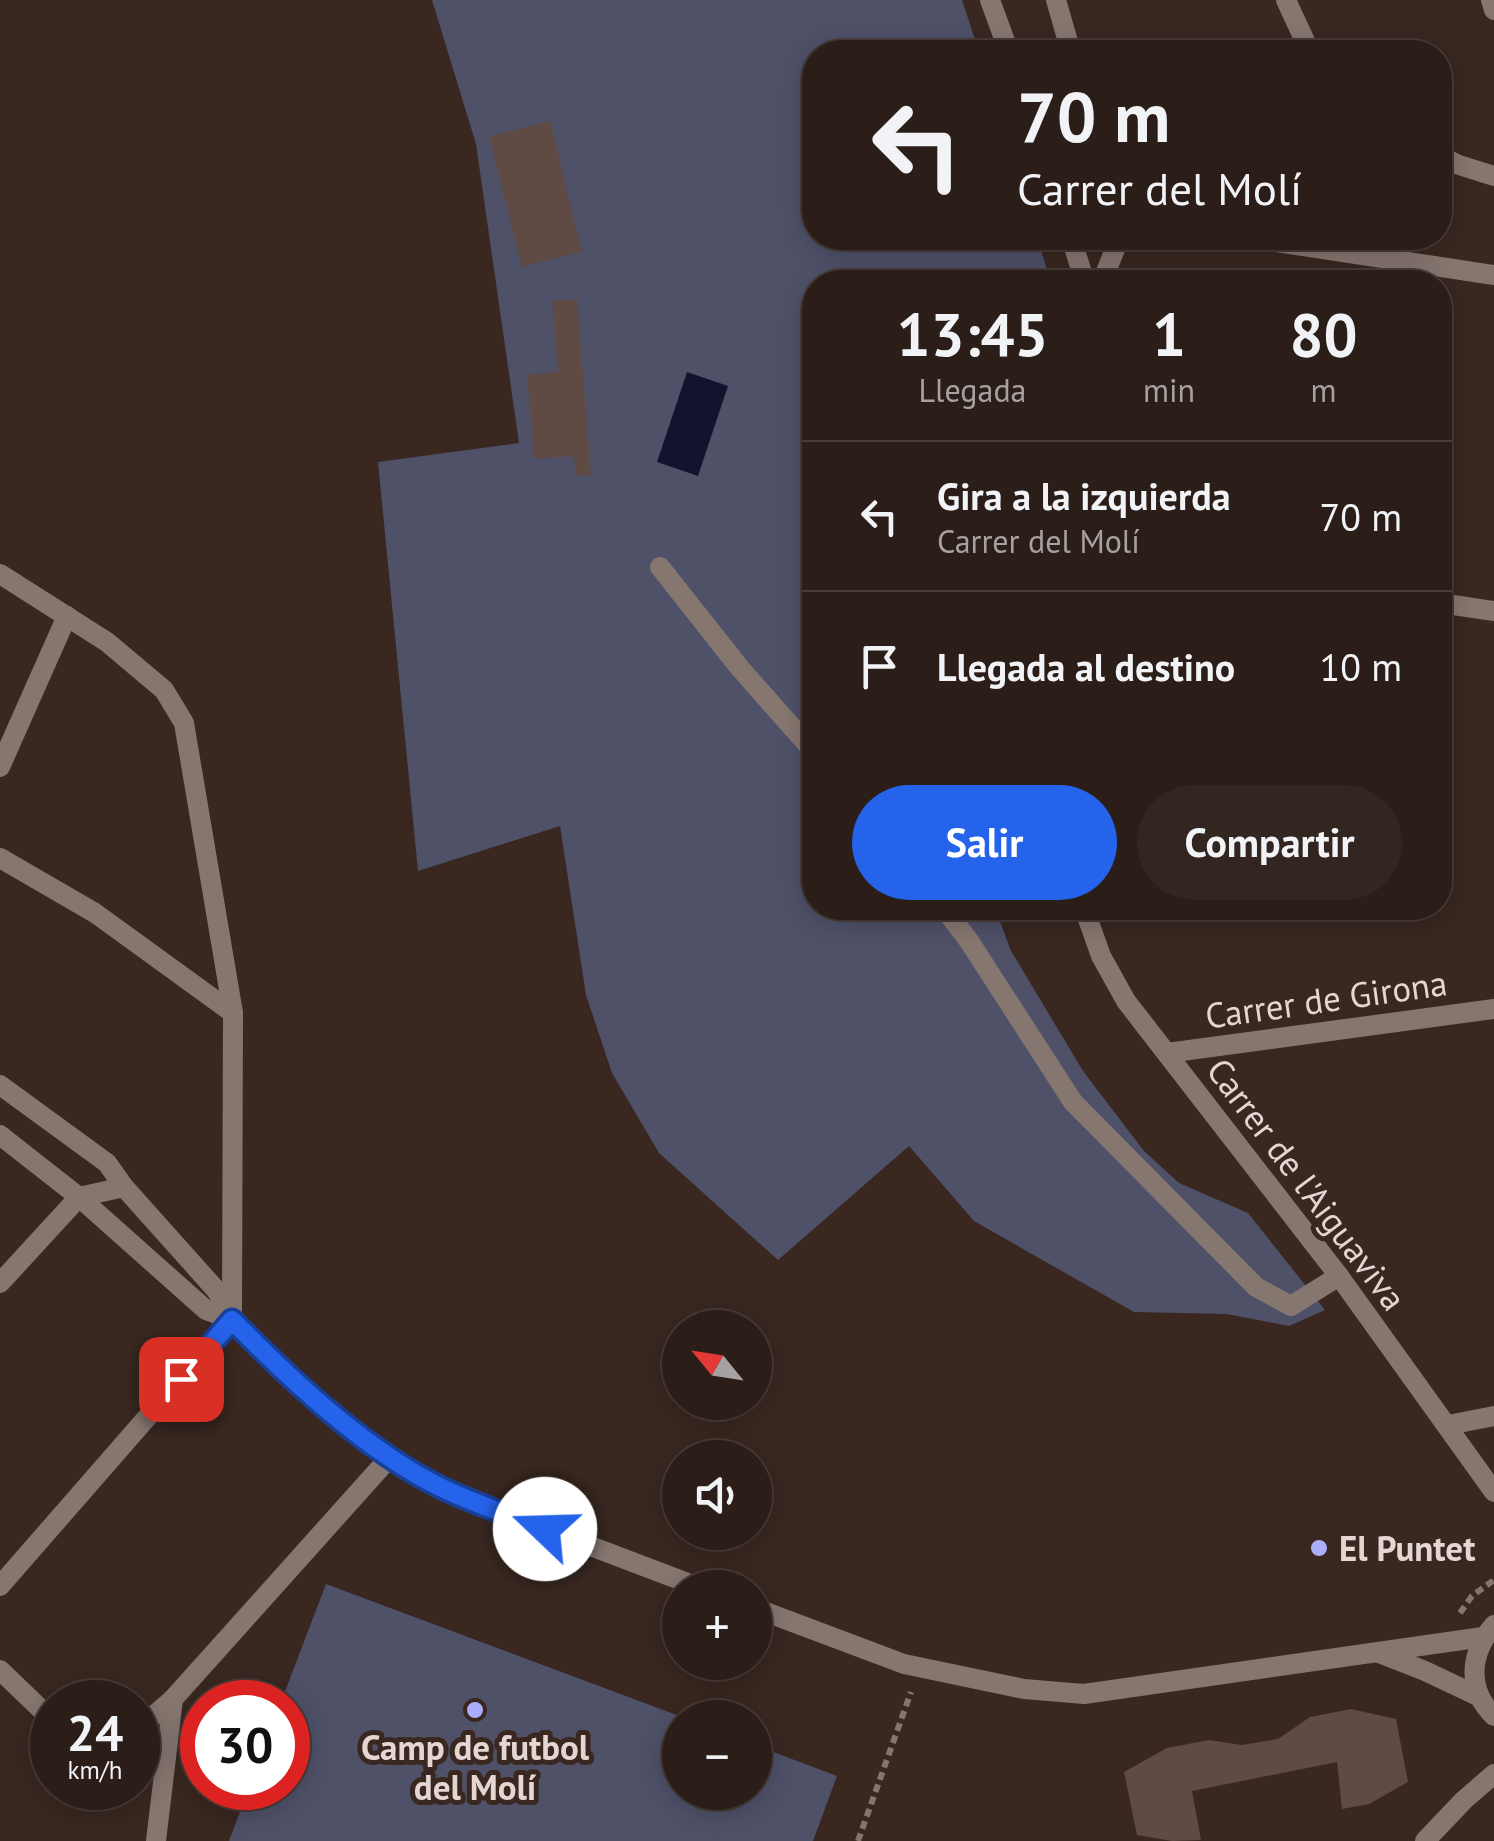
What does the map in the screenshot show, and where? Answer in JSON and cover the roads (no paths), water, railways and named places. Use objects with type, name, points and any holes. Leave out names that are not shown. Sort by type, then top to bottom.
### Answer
[{"type":"street","points":[[990,0],[1005,40]]},
{"type":"street","points":[[1056,0],[1068,40]]},
{"type":"street","points":[[1286,0],[1304,40]]},
{"type":"street","points":[[1491,0],[1494,10]]},
{"type":"street","points":[[1452,162],[1494,176]]},
{"type":"street","points":[[1327,250],[1494,276]]},
{"type":"street","points":[[660,567],[739,667],[802,738]]},
{"type":"street","points":[[0,574],[107,642],[164,690],[184,723],[233,1014],[232,1320],[0,1586]]},
{"type":"street","points":[[1452,605],[1494,611]]},
{"type":"street","points":[[0,766],[67,616]]},
{"type":"street","points":[[0,858],[95,913],[233,1014]]},
{"type":"street","points":[[953,920],[1073,1102],[1256,1287],[1291,1306],[1339,1276]]},
{"type":"street","name":"Carrer de l'Aiguaviva","points":[[1088,920],[1101,956],[1126,1001],[1339,1276],[1494,1492]]},
{"type":"street","name":"Carrer de Girona","points":[[1167,1053],[1494,1009]]},
{"type":"street","points":[[0,1085],[107,1163],[218,1290],[232,1320],[310,1396],[390,1457],[442,1488],[662,1573]]},
{"type":"street","points":[[0,1136],[80,1197],[206,1310],[232,1320]]},
{"type":"street","points":[[0,1283],[80,1197],[124,1187]]},
{"type":"street","points":[[1448,1425],[1494,1416]]},
{"type":"street","points":[[160,1709],[390,1457]]},
{"type":"street","points":[[772,1614],[904,1664],[1024,1689],[1084,1694],[1377,1653],[1489,1631]]},
{"type":"street","points":[[1489,1631],[1476,1652],[1474,1666],[1480,1697],[1494,1716]]},
{"type":"street","points":[[1377,1653],[1480,1697]]},
{"type":"street","points":[[0,1670],[30,1699]]},
{"type":"street","points":[[156,1841],[172,1698]]},
{"type":"street","points":[[1425,1841],[1494,1774]]},
{"type":"place","name":"El Puntet","points":[[1319,1548]]},
{"type":"place","name":"Camp de futbol del Molí","points":[[475,1710]]}]
